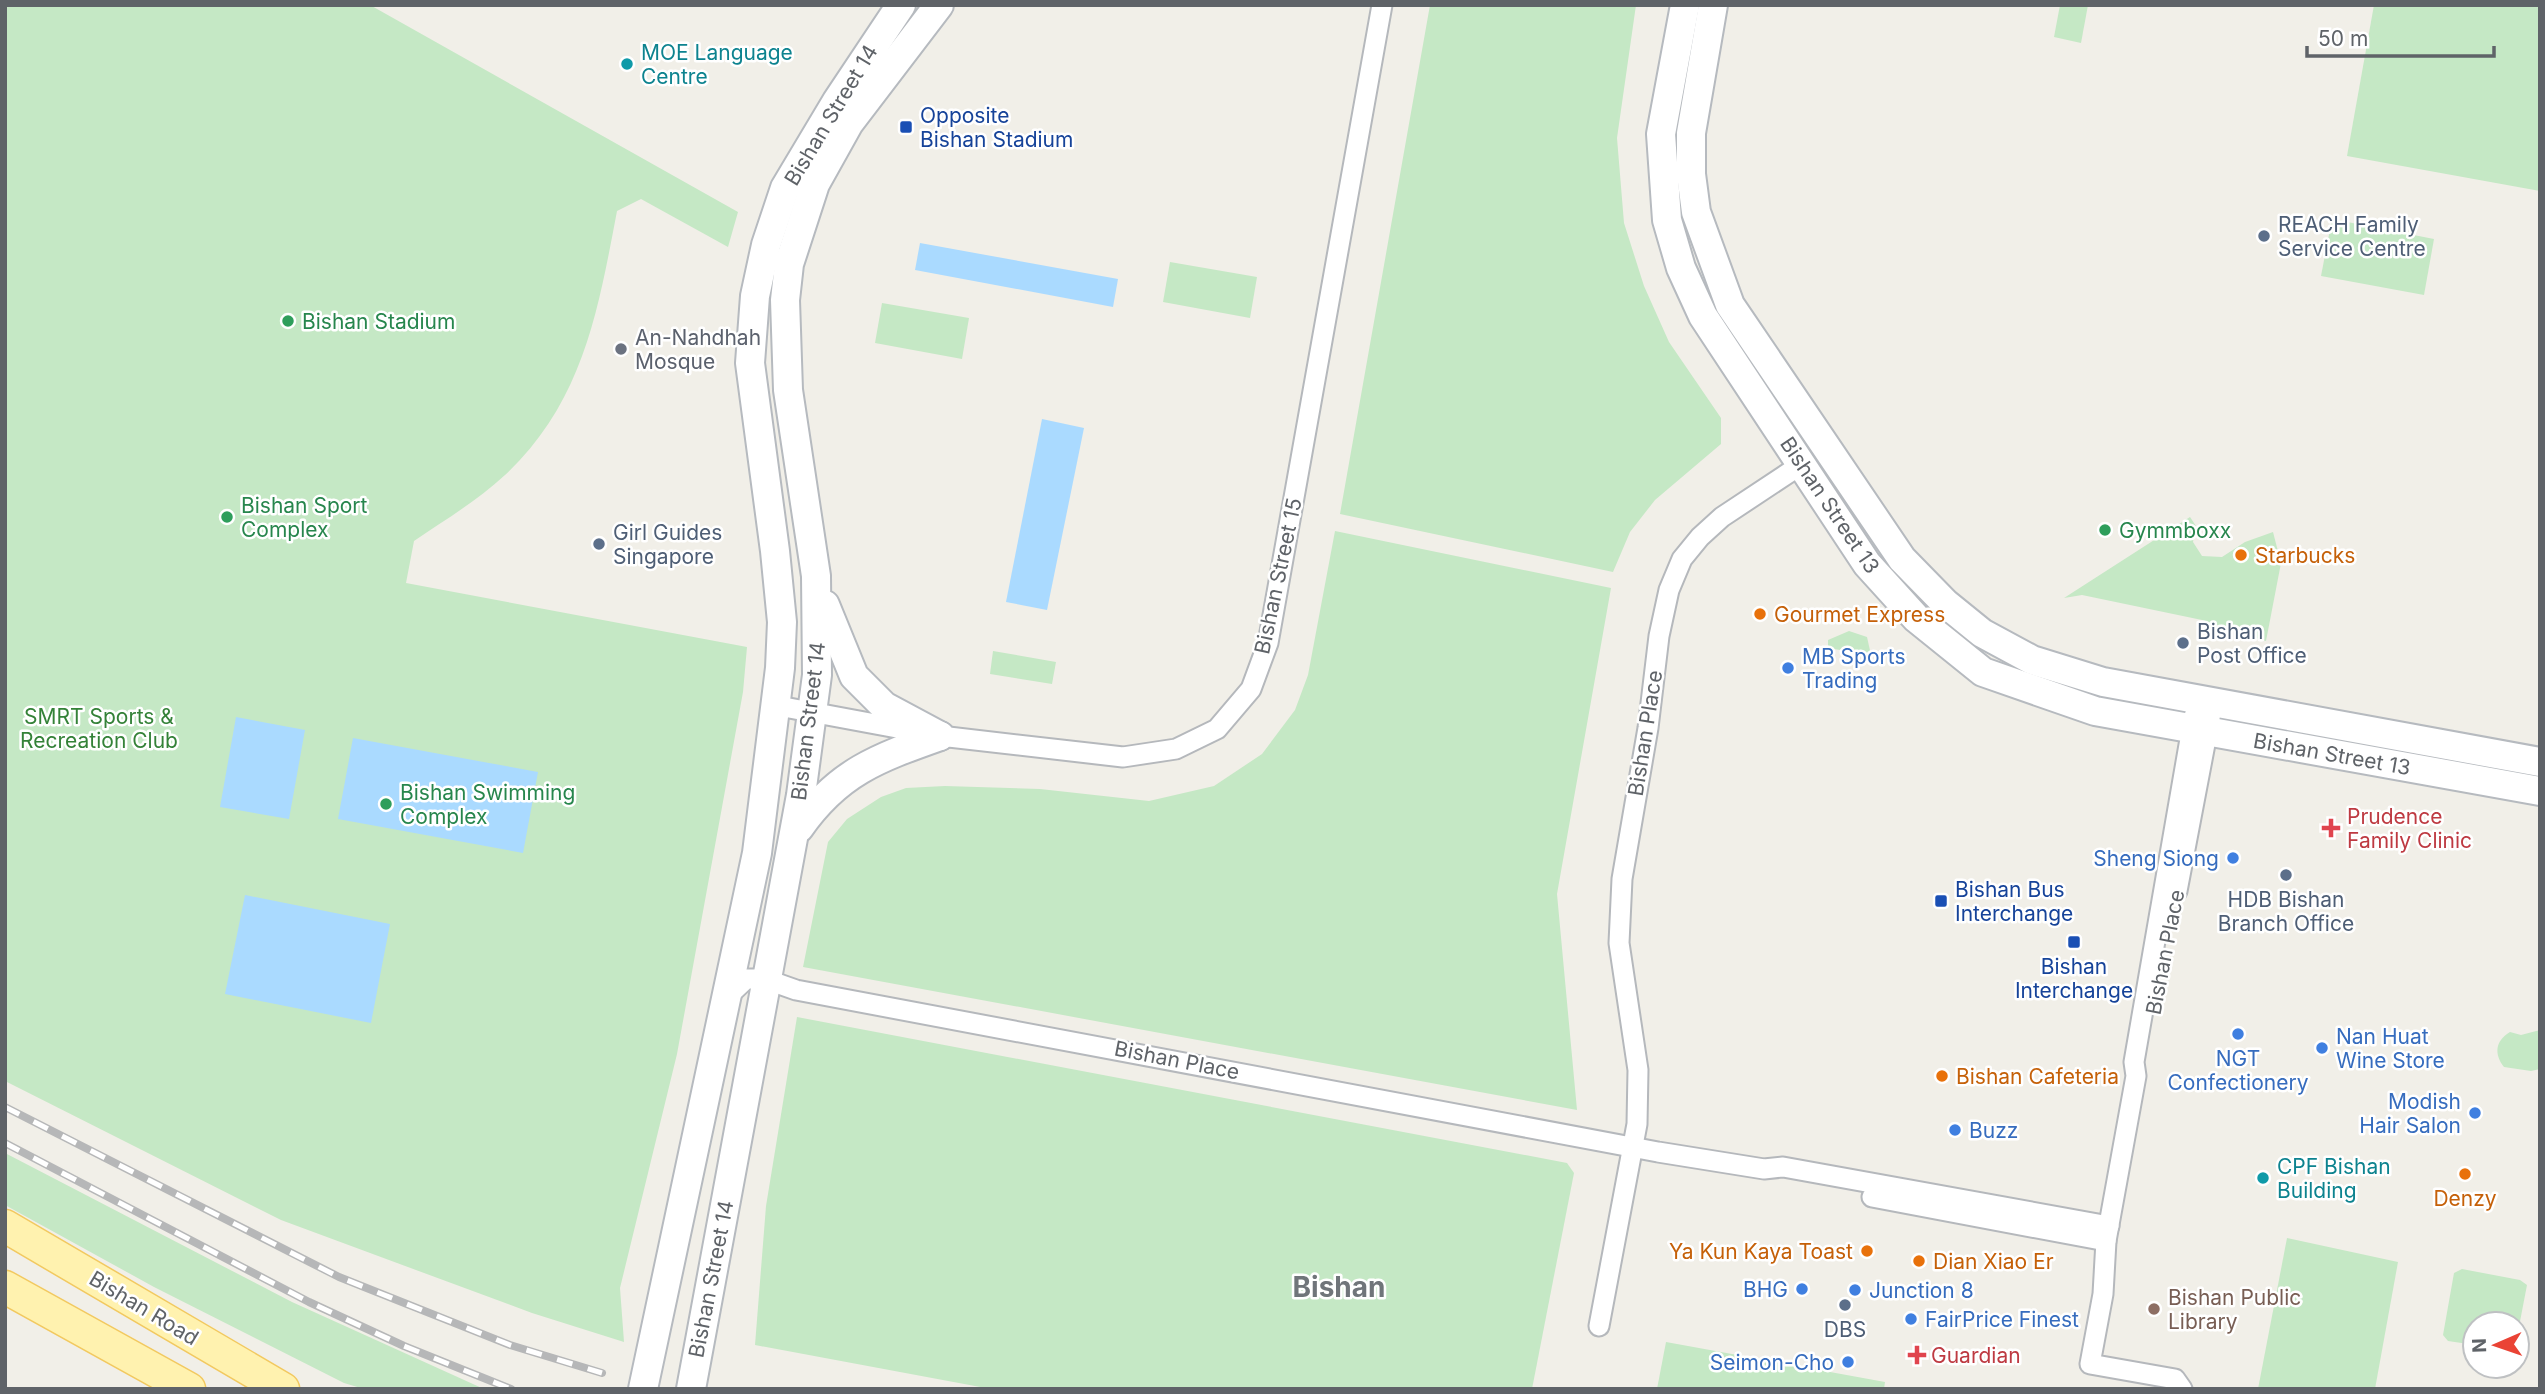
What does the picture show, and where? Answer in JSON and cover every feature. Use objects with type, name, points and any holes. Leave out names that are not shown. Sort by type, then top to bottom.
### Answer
[{"type":"main road","name":"Bishan Road","points":[[5,1226],[283,1389]]},
{"type":"main road","points":[[5,1287],[189,1389]]},
{"type":"street","name":"Bishan Street 14","points":[[643,1389],[757,853],[773,705],[780,668],[782,622],[750,363],[755,296],[765,245],[785,188],[837,101],[901,5]]},
{"type":"street","name":"Bishan Street 14","points":[[691,1389],[792,839],[812,713],[818,634],[816,576],[788,390],[785,300],[789,264],[815,184],[849,123],[939,5]]},
{"type":"street","name":"Bishan Street 15","points":[[773,705],[940,736],[1123,757],[1176,749],[1217,729],[1251,689],[1268,643],[1294,506],[1353,152],[1382,5]]},
{"type":"street","name":"Bishan Street 13","points":[[1685,5],[1661,134],[1667,220],[1681,268],[1703,316],[1867,564],[1916,618],[1983,672],[2095,711],[2540,791]]},
{"type":"street","name":"Bishan Street 13","points":[[1713,5],[1691,133],[1690,174],[1696,212],[1730,305],[1902,559],[1945,604],[1982,633],[2032,660],[2103,682],[2540,762]]},
{"type":"street","name":"Bishan Place","points":[[1599,1326],[1637,1124],[1638,1070],[1619,943],[1622,879],[1648,729],[1659,636],[1670,590],[1682,559],[1700,537],[1723,517],[1802,464]]},
{"type":"street","points":[[816,576],[838,642],[854,676],[884,706],[940,736]]},
{"type":"street","name":"Bishan Place","points":[[2182,1389],[2175,1379],[2090,1364],[2103,1294],[2108,1234],[2136,1076],[2144,1064],[2205,701]]},
{"type":"street","points":[[792,839],[819,800],[853,773],[892,753],[940,736]]},
{"type":"street","points":[[728,996],[746,979],[765,979]]},
{"type":"street","name":"Bishan Place","points":[[765,979],[796,989],[1633,1147],[1764,1169],[1783,1167],[2108,1234]]},
{"type":"green space","name":"Bishan Sport Complex","points":[[5,5],[370,5],[738,212],[728,247],[641,199],[617,211],[594,319],[570,386],[553,417],[531,447],[495,484],[414,541],[406,583],[747,647],[743,692],[677,1054],[620,1288],[624,1342],[532,1313],[281,1220],[5,1081]]},
{"type":"green space","points":[[1430,5],[1636,5],[1617,138],[1624,223],[1644,286],[1669,342],[1721,418],[1721,444],[1655,500],[1630,532],[1613,572],[1340,514]]},
{"type":"green space","points":[[2060,5],[2088,5],[2081,43],[2054,37]]},
{"type":"green space","points":[[2374,5],[2540,5],[2540,191],[2347,156]]},
{"type":"green space","points":[[2332,219],[2434,239],[2424,295],[2321,276]]},
{"type":"green space","points":[[1170,262],[1257,277],[1250,318],[1163,302]]},
{"type":"green space","points":[[882,303],[969,318],[962,359],[875,343]]},
{"type":"green space","points":[[2190,517],[2196,526],[2193,542],[2202,556],[2222,557],[2245,542],[2273,532],[2281,563],[2266,641],[2202,620],[2082,595],[2064,598]]},
{"type":"green space","points":[[1335,531],[1611,588],[1557,894],[1577,1110],[803,967],[828,842],[847,819],[881,797],[906,788],[945,786],[1040,789],[1149,801],[1214,786],[1262,754],[1295,710],[1308,675]]},
{"type":"green space","points":[[1849,631],[1867,637],[1871,655],[1828,648],[1828,640]]},
{"type":"green space","points":[[993,651],[1056,662],[1052,684],[990,674]]},
{"type":"green space","points":[[797,1017],[1567,1163],[1574,1173],[1532,1389],[991,1389],[755,1345],[766,1206]]},
{"type":"green space","points":[[2540,1030],[2540,1069],[2531,1071],[2504,1067],[2498,1053],[2501,1039],[2510,1032],[2521,1035]]},
{"type":"green space","points":[[5,1153],[292,1302],[484,1389],[364,1389],[344,1383],[154,1287],[5,1205]]},
{"type":"green space","points":[[2287,1238],[2398,1262],[2375,1389],[2258,1389]]},
{"type":"green space","points":[[2462,1269],[2520,1280],[2527,1285],[2522,1310],[2461,1310],[2461,1343],[2448,1341],[2443,1335],[2454,1273]]},
{"type":"green space","points":[[1666,1342],[1885,1382],[1884,1389],[1657,1389]]},
{"type":"water","points":[[920,243],[1118,279],[1113,307],[915,270]]},
{"type":"water","points":[[1042,419],[1084,428],[1047,610],[1006,602]]},
{"type":"water","points":[[236,717],[305,730],[289,819],[220,807]]},
{"type":"water","points":[[353,738],[538,772],[523,853],[338,819]]},
{"type":"water","points":[[245,895],[390,924],[371,1023],[225,994]]},
{"type":"railway","points":[[5,1107],[339,1277],[510,1345],[602,1373]]},
{"type":"railway","points":[[5,1143],[309,1302],[404,1346],[511,1389]]},
{"type":"place","name":"MOE Language Centre","points":[[627,64]]},
{"type":"place","name":"Opposite Bishan Stadium","points":[[906,127]]},
{"type":"place","name":"REACH Family Service Centre","points":[[2264,236]]},
{"type":"place","name":"Bishan Stadium","points":[[288,321]]},
{"type":"place","name":"An-Nahdhah Mosque","points":[[621,349]]},
{"type":"place","name":"Bishan Sport Complex","points":[[227,517]]},
{"type":"place","name":"Gymmboxx","points":[[2105,530]]},
{"type":"place","name":"Girl Guides Singapore","points":[[599,544]]},
{"type":"place","name":"Starbucks","points":[[2241,555]]},
{"type":"place","name":"Gourmet Express","points":[[1760,614]]},
{"type":"place","name":"Bishan Post Office","points":[[2183,643]]},
{"type":"place","name":"MB Sports Trading","points":[[1788,668]]},
{"type":"place","name":"Bishan Swimming Complex","points":[[386,804]]},
{"type":"place","name":"Prudence Family Clinic","points":[[2331,828]]},
{"type":"place","name":"Sheng Siong","points":[[2233,858]]},
{"type":"place","name":"HDB Bishan Branch Office","points":[[2286,875]]},
{"type":"place","name":"Bishan Bus Interchange","points":[[1941,901]]},
{"type":"place","name":"Bishan Interchange","points":[[2074,942]]},
{"type":"place","name":"NGT Confectionery","points":[[2238,1034]]},
{"type":"place","name":"Nan Huat Wine Store","points":[[2322,1048]]},
{"type":"place","name":"Bishan Cafeteria","points":[[1942,1076]]},
{"type":"place","name":"Modish Hair Salon","points":[[2475,1113]]},
{"type":"place","name":"Buzz","points":[[1955,1130]]},
{"type":"place","name":"Denzy","points":[[2465,1174]]},
{"type":"place","name":"CPF Bishan Building","points":[[2263,1178]]},
{"type":"place","name":"Ya Kun Kaya Toast","points":[[1867,1251]]},
{"type":"place","name":"Dian Xiao Er","points":[[1919,1261]]},
{"type":"place","name":"BHG","points":[[1802,1289]]},
{"type":"place","name":"Junction 8","points":[[1855,1290]]},
{"type":"place","name":"DBS","points":[[1845,1305]]},
{"type":"place","name":"Bishan Public Library","points":[[2154,1309]]},
{"type":"place","name":"FairPrice Finest","points":[[1911,1319]]},
{"type":"place","name":"Guardian","points":[[1917,1355]]},
{"type":"place","name":"Seimon-Cho","points":[[1848,1362]]},
{"type":"district","name":"Bishan","points":[[1339,1287]]},
{"type":"park label","name":"SMRT Sports & Recreation Club","points":[[99,728]]}]
